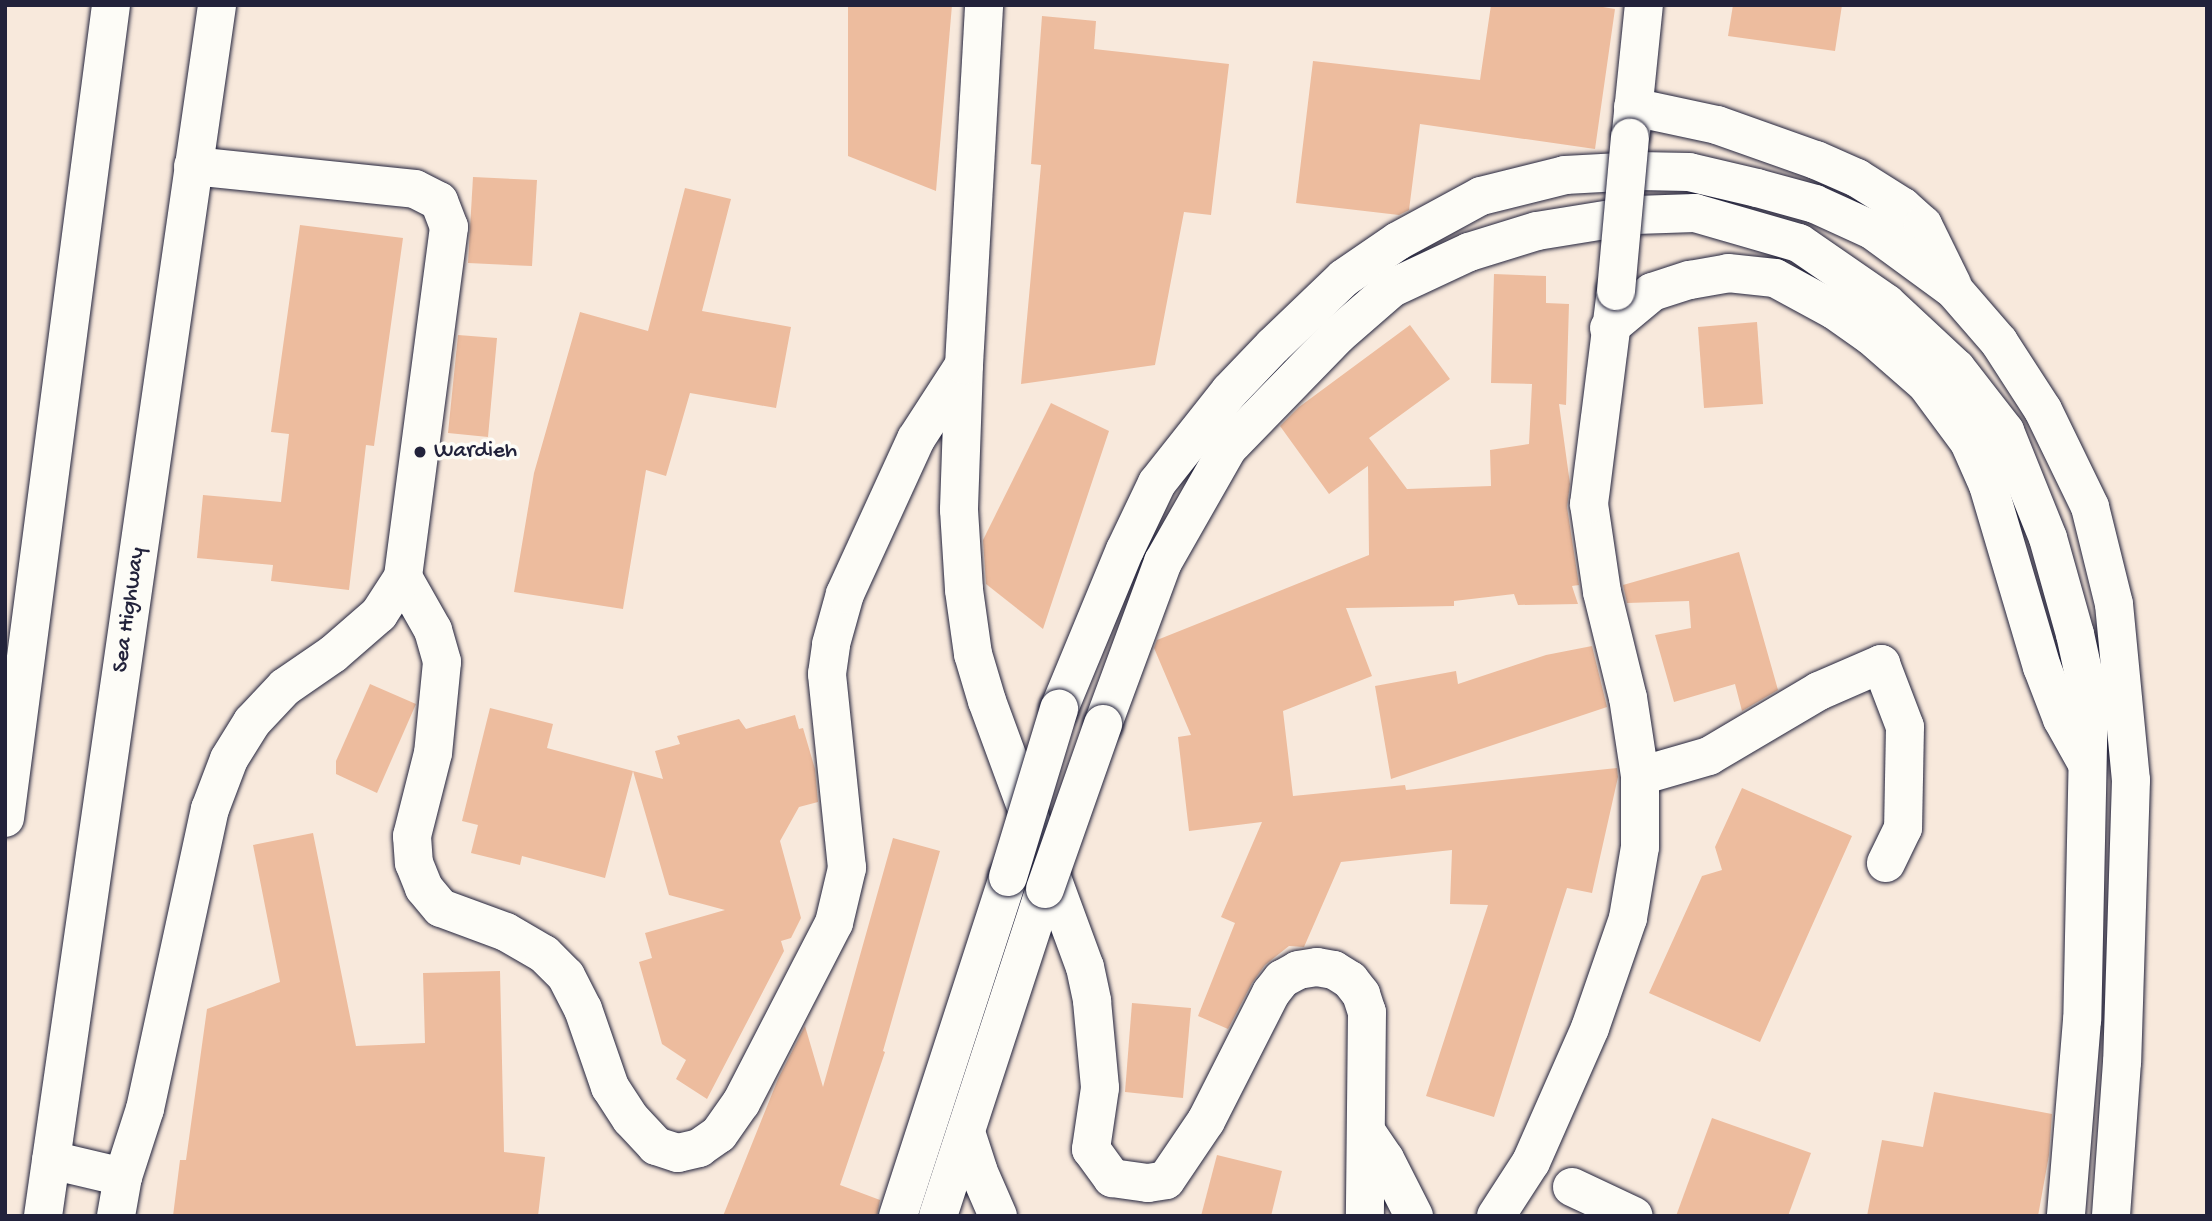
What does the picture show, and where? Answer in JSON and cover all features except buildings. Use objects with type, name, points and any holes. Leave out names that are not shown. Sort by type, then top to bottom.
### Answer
[{"type":"main road","points":[[5,818],[111,5]]},
{"type":"main road","name":"Sea Highway","points":[[43,1216],[216,5]]},
{"type":"main road","points":[[984,5],[964,365],[959,510],[964,590],[972,654],[987,701],[1085,967],[1092,1001],[1100,1088],[1091,1149],[1112,1178],[1148,1183],[1166,1180],[1206,1121],[1271,993],[1282,979],[1298,970],[1317,967],[1334,970],[1350,980],[1361,994],[1367,1012],[1365,1216]]},
{"type":"main road","points":[[1496,1216],[1531,1162],[1590,1028],[1628,918],[1640,847],[1640,776],[1628,698],[1602,592],[1589,504],[1609,328],[1616,291],[1644,5]]},
{"type":"main road","points":[[1632,122],[1717,125],[1816,160],[1857,178],[1903,206],[1923,225],[1954,290]]},
{"type":"main road","points":[[116,1216],[123,1177],[145,1109],[210,809],[229,759],[260,713],[285,687],[333,654],[379,614],[403,578],[449,227],[439,201],[415,189],[193,166]]},
{"type":"main road","points":[[929,1211],[1008,877],[1059,709],[1125,550],[1157,483],[1205,422],[1273,346],[1344,278],[1398,241],[1481,196],[1565,175],[1689,172],[1815,204],[1872,230],[1954,290],[2000,342],[2043,410],[2090,507],[2115,604],[2131,780],[2122,1062],[2111,1216]]},
{"type":"main road","points":[[929,1211],[966,1132],[1045,889],[1163,562],[1228,448],[1347,327],[1392,288],[1469,252],[1537,231],[1636,215],[1695,213],[1799,243],[1851,276],[1886,303],[1956,368],[2006,431],[2048,538],[2075,634],[2089,698],[2082,1020],[2066,1216]]},
{"type":"main road","points":[[1609,328],[1651,292],[1690,279],[1728,273],[1775,278],[1833,310],[1871,336],[1926,384],[1969,442],[1983,474],[2001,520],[2042,667],[2062,719],[2087,765]]},
{"type":"main road","points":[[403,578],[433,630],[442,662],[433,753],[412,836],[414,863],[424,888],[441,908],[506,932],[544,954],[566,976],[583,1009],[610,1087],[631,1119],[656,1146],[678,1153],[699,1148],[719,1134],[741,1103],[834,923],[847,868],[827,674],[831,644],[845,594],[916,439],[964,365]]},
{"type":"main road","points":[[1640,776],[1709,756],[1819,691],[1881,664],[1905,727],[1903,828],[1886,863]]},
{"type":"main road","points":[[1366,1131],[1385,1159],[1414,1216]]},
{"type":"main road","points":[[966,1132],[978,1170],[998,1216]]},
{"type":"main road","points":[[51,1160],[123,1177]]},
{"type":"main road","points":[[1572,1187],[1634,1216]]},
{"type":"place","name":"Wardieh","points":[[420,452]]}]
